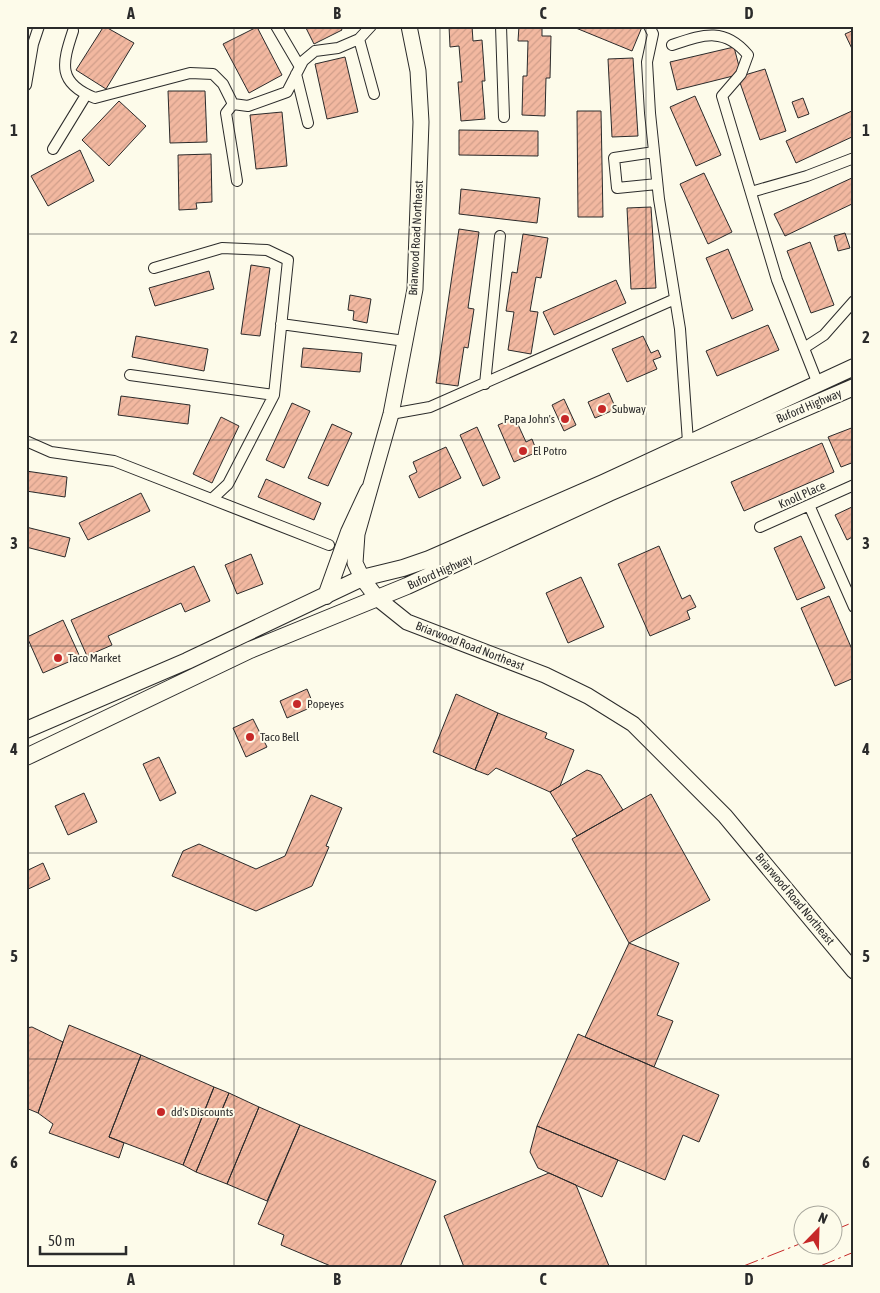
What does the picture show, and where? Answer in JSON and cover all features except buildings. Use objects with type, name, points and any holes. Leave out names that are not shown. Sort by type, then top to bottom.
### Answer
[{"type":"main road","name":"Buford Highway","points":[[26,730],[188,661],[362,578],[403,568],[429,558],[602,483],[854,367]]},
{"type":"main road","name":"Buford Highway","points":[[26,757],[250,650],[468,560],[618,489],[854,388]]},
{"type":"main road","points":[[326,596],[349,532],[368,491]]},
{"type":"street","points":[[27,78],[33,44],[39,26]]},
{"type":"street","points":[[276,26],[298,70],[308,123]]},
{"type":"street","name":"Briarwood Road Northeast","points":[[409,26],[418,71],[422,122],[414,289],[391,414],[368,491],[354,553],[355,563],[362,578],[377,598],[407,622],[545,674],[588,696],[633,724],[725,816],[854,971]]},
{"type":"street","points":[[501,26],[504,117]]},
{"type":"street","points":[[650,26],[653,34],[647,62],[654,152],[657,184],[682,345],[688,442]]},
{"type":"street","points":[[73,31],[63,58],[69,82],[86,95],[95,98],[190,73],[213,74],[223,84],[233,104]]},
{"type":"street","points":[[233,104],[248,106],[287,92],[298,70],[315,51],[338,48],[363,31],[374,94]]},
{"type":"street","points":[[672,45],[704,34],[717,35],[741,47],[748,55],[741,74],[722,96],[776,280],[818,384]]},
{"type":"street","points":[[53,149],[86,95]]},
{"type":"street","points":[[233,104],[226,113],[237,181]]},
{"type":"street","points":[[654,152],[614,158],[617,188],[657,184]]},
{"type":"street","points":[[751,192],[807,176],[854,158]]},
{"type":"street","points":[[485,384],[500,236]]},
{"type":"street","points":[[154,268],[222,248],[267,250],[288,260],[274,396],[228,484],[213,498]]},
{"type":"street","points":[[391,414],[430,407],[675,299]]},
{"type":"street","points":[[804,348],[824,335],[854,301]]},
{"type":"street","points":[[281,324],[405,341]]},
{"type":"street","points":[[130,375],[274,396]]},
{"type":"street","points":[[26,441],[52,452],[114,461],[213,498],[329,545]]},
{"type":"street","name":"Knoll Place","points":[[760,527],[854,486]]},
{"type":"street","points":[[809,505],[854,607]]},
{"type":"power","points":[[842,1227],[854,1222]]},
{"type":"power","points":[[741,1267],[792,1247]]},
{"type":"power","points":[[818,1267],[854,1252]]},
{"type":"place","name":"Subway","points":[[602,409]]},
{"type":"place","name":"Papa John's","points":[[565,419]]},
{"type":"place","name":"El Potro","points":[[523,451]]},
{"type":"place","name":"Taco Market","points":[[58,658]]},
{"type":"place","name":"Popeyes","points":[[297,704]]},
{"type":"place","name":"Taco Bell","points":[[250,737]]},
{"type":"place","name":"dd's Discounts","points":[[161,1112]]}]
